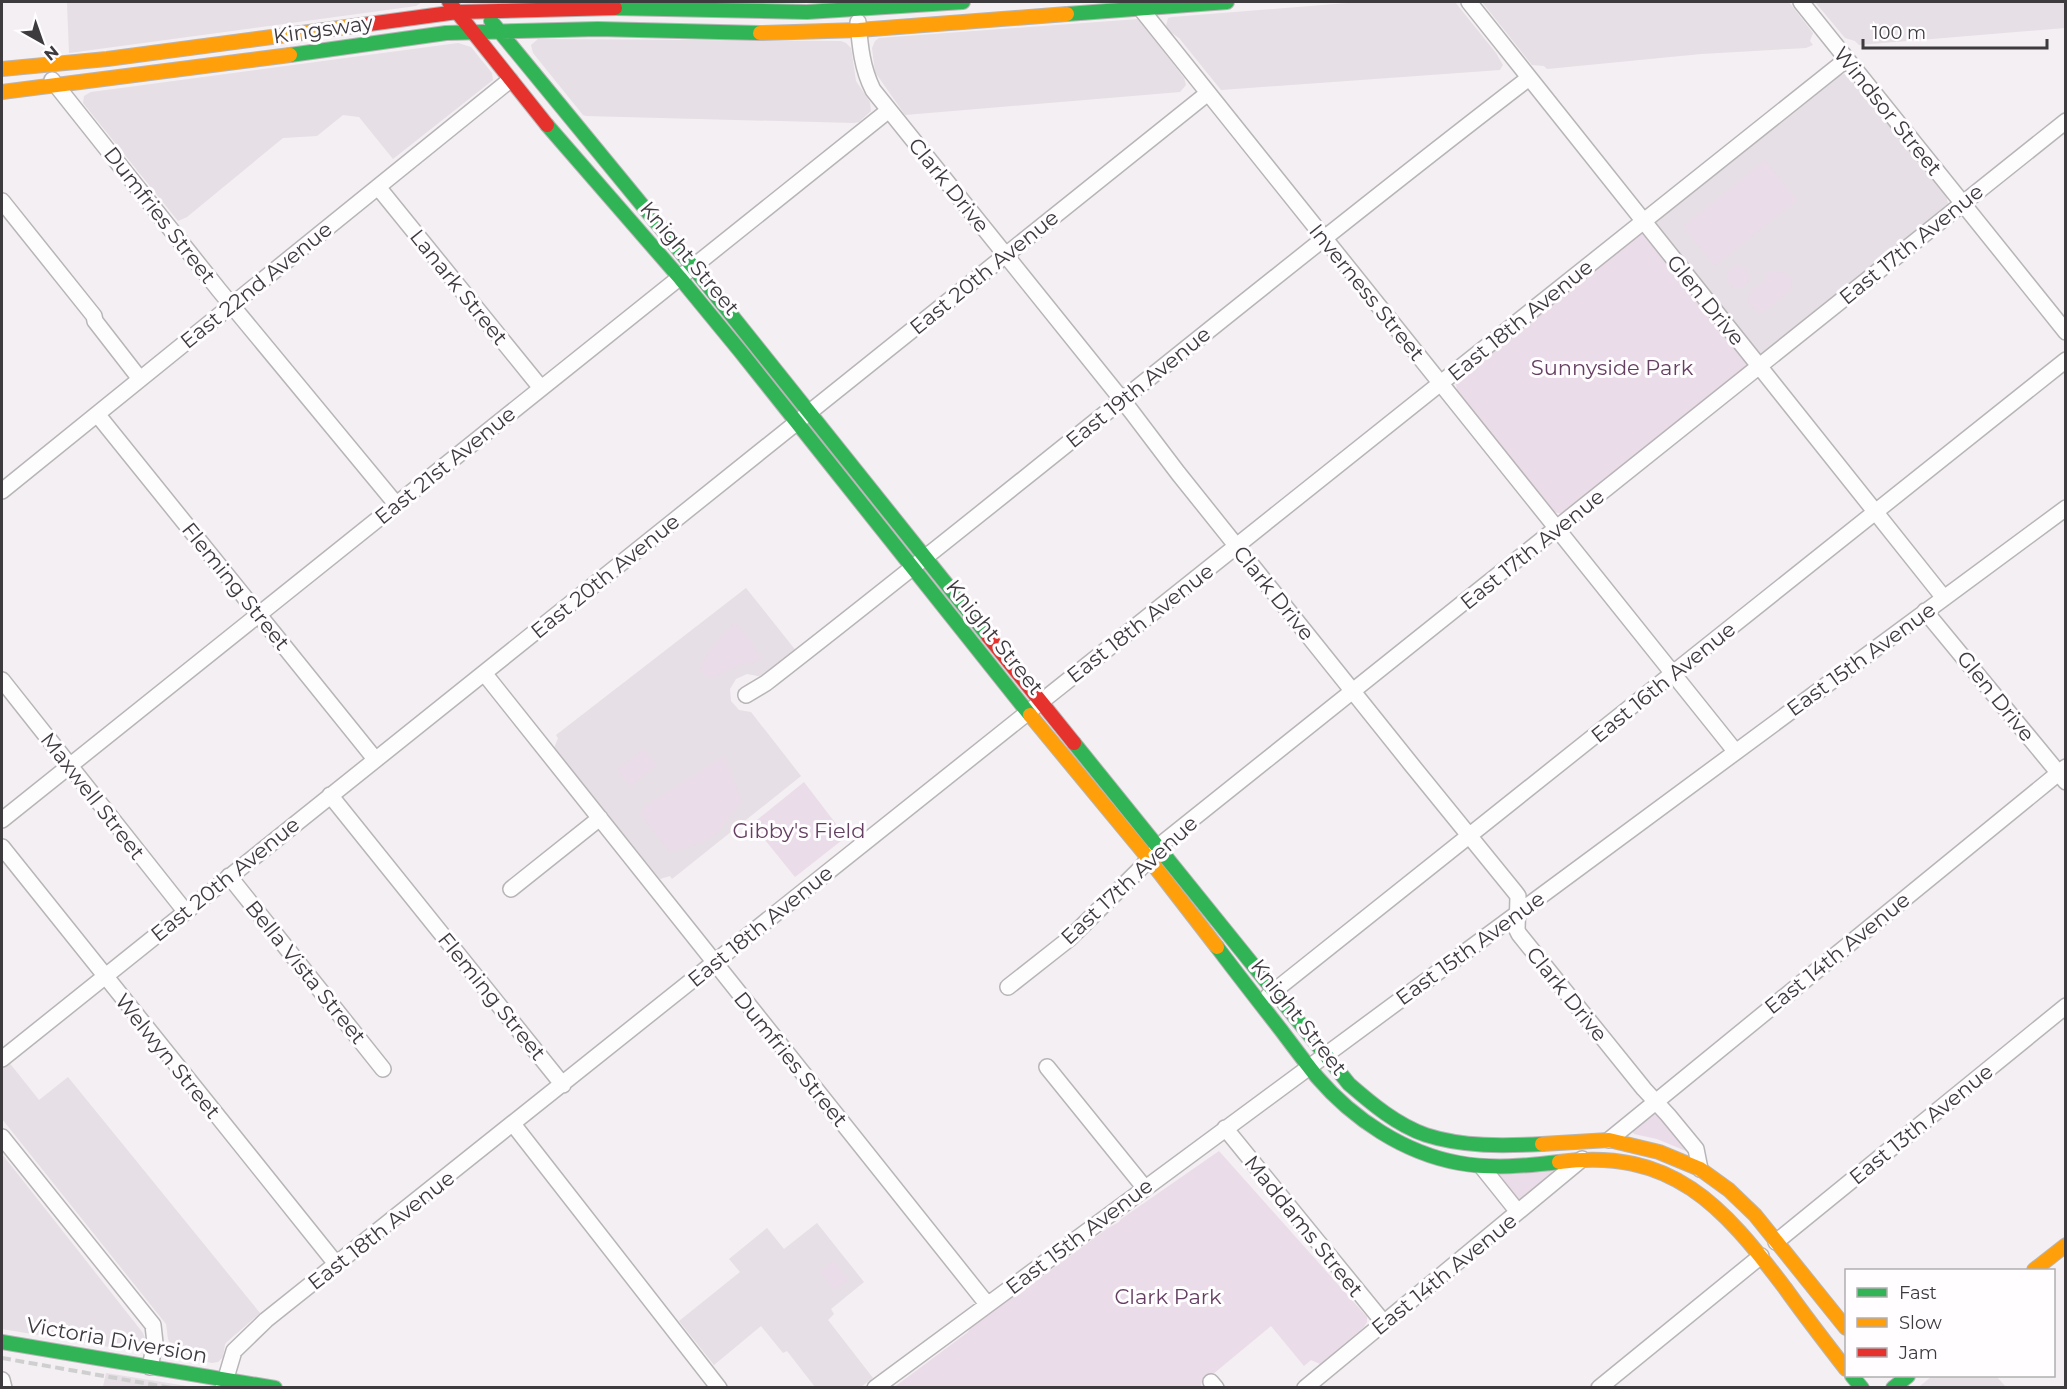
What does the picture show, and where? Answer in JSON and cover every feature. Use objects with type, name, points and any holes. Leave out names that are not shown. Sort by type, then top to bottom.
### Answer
[{"type":"main road","name":"Kingsway","points":[[2,69],[107,59],[453,7],[792,7],[858,10],[963,2]]},
{"type":"main road","name":"Kingsway","points":[[2,92],[446,33],[598,29],[792,32],[859,30],[1137,5],[1227,2]]},
{"type":"main road","name":"Knight Street","points":[[479,6],[693,267],[1343,1077],[1366,1099],[1388,1115],[1424,1134],[1442,1139],[1500,1146],[1610,1140]]},
{"type":"main road","name":"Knight Street","points":[[453,7],[548,126],[680,278],[1028,713],[1149,860],[1336,1097],[1353,1113],[1394,1141],[1439,1158],[1482,1167],[1517,1167],[1582,1159]]},
{"type":"main road","points":[[1610,1140],[1659,1152],[1700,1169],[1742,1201],[1845,1327]]},
{"type":"main road","points":[[1582,1159],[1614,1161],[1676,1179],[1716,1207],[1729,1218],[1761,1256],[1845,1368]]},
{"type":"main road","points":[[2035,1269],[2066,1245]]},
{"type":"main road","name":"Victoria Diversion","points":[[2,1342],[150,1367],[224,1383],[276,1388]]},
{"type":"main road","points":[[1894,1387],[1907,1377]]},
{"type":"street","name":"Glen Drive","points":[[1469,2],[1944,598]]},
{"type":"street","name":"Windsor Street","points":[[1801,2],[2066,332]]},
{"type":"street","name":"Inverness Street","points":[[1137,5],[1735,751]]},
{"type":"street","points":[[792,7],[792,32]]},
{"type":"street","name":"Clark Drive","points":[[858,10],[860,51],[866,75],[873,90],[1518,896],[1517,930],[1519,934],[1602,1038],[1696,1149],[1700,1169]]},
{"type":"street","name":"East 18th Avenue","points":[[224,1383],[237,1347],[266,1320],[1847,59]]},
{"type":"street","name":"Dumfries Street","points":[[39,65],[396,504]]},
{"type":"street","name":"East 19th Avenue","points":[[746,695],[766,683],[926,558],[1324,238],[1529,78]]},
{"type":"street","name":"East 22nd Avenue","points":[[2,491],[510,80]]},
{"type":"street","name":"East 20th Avenue","points":[[2,1059],[1208,93]]},
{"type":"street","name":"East 21st Avenue","points":[[2,820],[889,110]]},
{"type":"street","name":"East 17th Avenue","points":[[1008,987],[1069,939],[1149,860],[1165,841],[2066,121]]},
{"type":"street","name":"Lanark Street","points":[[378,187],[541,388]]},
{"type":"street","points":[[2,201],[94,316],[95,321],[140,379]]},
{"type":"street","name":"East 16th Avenue","points":[[1260,1002],[2066,360]]},
{"type":"street","name":"Fleming Street","points":[[96,414],[375,759]]},
{"type":"street","name":"East 15th Avenue","points":[[875,1388],[1309,1065],[1518,914],[2066,508]]},
{"type":"street","name":"Glen Drive","points":[[1925,611],[2063,774]]},
{"type":"street","name":"Dumfries Street","points":[[484,672],[987,1305]]},
{"type":"street","name":"Maxwell Street","points":[[2,680],[185,911]]},
{"type":"street","name":"East 14th Avenue","points":[[1610,1140],[2063,774]]},
{"type":"street","name":"Fleming Street","points":[[330,795],[563,1085]]},
{"type":"street","points":[[511,889],[600,818]]},
{"type":"street","name":"Welwyn Street","points":[[2,847],[337,1264]]},
{"type":"street","name":"Bella Vista Street","points":[[229,876],[383,1069]]},
{"type":"street","name":"East 13th Avenue","points":[[1776,1242],[2066,1006]]},
{"type":"street","points":[[1047,1067],[1144,1188]]},
{"type":"street","points":[[513,1125],[719,1388]]},
{"type":"street","name":"Maddams Street","points":[[1225,1128],[1384,1323]]},
{"type":"street","points":[[2,1137],[153,1325],[155,1343],[150,1367]]},
{"type":"street","name":"East 14th Avenue","points":[[1305,1388],[1582,1159]]},
{"type":"street","points":[[1482,1167],[1518,1212]]},
{"type":"street","points":[[1599,1388],[1761,1256]]},
{"type":"street","points":[[2,1380],[4,1388]]},
{"type":"shaded area","points":[[67,2],[422,2],[416,6],[69,53]]},
{"type":"shaded area","points":[[1360,2],[1455,2],[1503,65],[1500,70],[1221,90],[1179,38],[1166,26],[1168,18],[1172,17]]},
{"type":"shaded area","points":[[1482,2],[1789,2],[1813,33],[1810,41],[1813,45],[1806,48],[1701,54],[1547,69],[1544,66],[1532,65]]},
{"type":"shaded area","points":[[1815,2],[2065,2],[2065,28],[1859,45],[1845,38]]},
{"type":"shaded area","points":[[1139,19],[1184,78],[1186,85],[1180,92],[905,115],[875,72],[872,48],[879,38]]},
{"type":"shaded area","points":[[538,39],[841,41],[851,48],[856,81],[870,102],[871,111],[859,122],[854,123],[586,116],[533,53],[531,45]]},
{"type":"shaded area","points":[[458,43],[471,47],[492,73],[493,80],[393,159],[359,117],[343,115],[317,136],[283,138],[187,217],[178,221],[83,103],[84,96],[91,92]]},
{"type":"shaded area","points":[[1844,74],[1851,76],[1946,194],[1948,204],[1945,209],[1758,359],[1648,228],[1838,76]]},
{"type":"shaded area","points":[[746,588],[797,652],[767,675],[747,674],[736,679],[730,689],[731,701],[739,710],[751,712],[801,776],[672,879],[670,876],[660,879],[554,748],[558,738],[556,735]]},
{"type":"shaded area","points":[[8,1061],[39,1100],[68,1077],[260,1313],[225,1344],[223,1357],[218,1362],[212,1363],[182,1357],[173,1351],[168,1339],[166,1324],[2,1119],[2,1066]]},
{"type":"shaded area","points":[[2,1154],[143,1333],[146,1341],[143,1348],[134,1351],[2,1329]]},
{"type":"shaded area","points":[[817,1223],[864,1282],[831,1309],[834,1314],[828,1320],[873,1378],[861,1387],[815,1387],[787,1351],[783,1353],[761,1326],[714,1365],[679,1321],[740,1272],[729,1259],[767,1228],[784,1249]]},
{"type":"shaded area","points":[[106,1373],[193,1387],[103,1387]]},
{"type":"shaded area","points":[[1931,1377],[1997,1377],[2006,1387],[1919,1387]]},
{"type":"green space","points":[[1765,160],[1797,200],[1715,266],[1683,227]]},
{"type":"green space","name":"Sunnyside Park","points":[[1648,228],[1758,359],[1562,514],[1554,512],[1457,391],[1456,384]]},
{"type":"green space","points":[[1738,266],[1746,269],[1749,277],[1746,285],[1738,288],[1730,285],[1727,277],[1730,269]]},
{"type":"green space","points":[[1769,271],[1787,273],[1792,279],[1790,291],[1765,311],[1755,311],[1748,303],[1750,292],[1765,280],[1765,274]]},
{"type":"green space","points":[[735,622],[762,658],[712,678],[704,675],[700,669],[709,651]]},
{"type":"green space","points":[[644,749],[657,765],[630,786],[617,770]]},
{"type":"green space","points":[[724,756],[742,801],[715,836],[684,849],[669,851],[641,815],[643,807]]},
{"type":"green space","name":"Gibby's Field","points":[[804,782],[846,837],[795,877],[752,824]]},
{"type":"green space","points":[[1655,1112],[1686,1151],[1657,1139],[1634,1134],[1632,1131]]},
{"type":"green space","name":"Clark Park","points":[[1219,1151],[1367,1317],[1364,1327],[1320,1364],[1311,1360],[1304,1366],[1271,1326],[1201,1384],[1202,1387],[893,1388],[968,1332],[971,1326],[1011,1296],[1017,1295]]},
{"type":"green space","points":[[1551,1170],[1554,1174],[1518,1201],[1498,1177],[1499,1175]]},
{"type":"green space","points":[[834,1261],[848,1280],[835,1290],[820,1272]]},
{"type":"railway","points":[[2,1358],[172,1388]]},
{"type":"traffic: fast","points":[[615,8],[807,12],[963,2]]},
{"type":"traffic: fast","points":[[1067,14],[1227,2]]},
{"type":"traffic: fast","points":[[491,21],[693,267],[988,636]]},
{"type":"traffic: fast","points":[[290,55],[446,33],[598,29],[760,33]]},
{"type":"traffic: fast","points":[[547,125],[740,351],[1030,715]]},
{"type":"traffic: fast","points":[[1074,743],[1349,1084],[1358,1092],[1395,1120],[1415,1131],[1440,1139],[1469,1144],[1542,1144]]},
{"type":"traffic: fast","points":[[1217,947],[1317,1077],[1347,1107],[1381,1132],[1419,1151],[1459,1163],[1509,1166],[1559,1162]]},
{"type":"traffic: fast","points":[[2,1342],[275,1388]]},
{"type":"traffic: fast","points":[[1853,1377],[1862,1388]]},
{"type":"traffic: fast","points":[[1893,1388],[1907,1377]]},
{"type":"traffic: slow","points":[[760,33],[859,30],[1067,14]]},
{"type":"traffic: slow","points":[[2,69],[107,59],[369,24]]},
{"type":"traffic: slow","points":[[2,92],[290,55]]},
{"type":"traffic: slow","points":[[1030,715],[1149,859],[1217,947]]},
{"type":"traffic: slow","points":[[1542,1144],[1609,1140],[1659,1152],[1700,1169],[1729,1190],[1755,1215],[1845,1327]]},
{"type":"traffic: slow","points":[[1559,1162],[1599,1160],[1633,1164],[1664,1174],[1691,1189],[1716,1208],[1762,1258],[1845,1368]]},
{"type":"traffic: slow","points":[[2035,1269],[2066,1245]]},
{"type":"traffic: jam","points":[[449,2],[547,125]]},
{"type":"traffic: jam","points":[[369,24],[457,12],[615,8]]},
{"type":"traffic: jam","points":[[988,636],[1074,743]]}]
